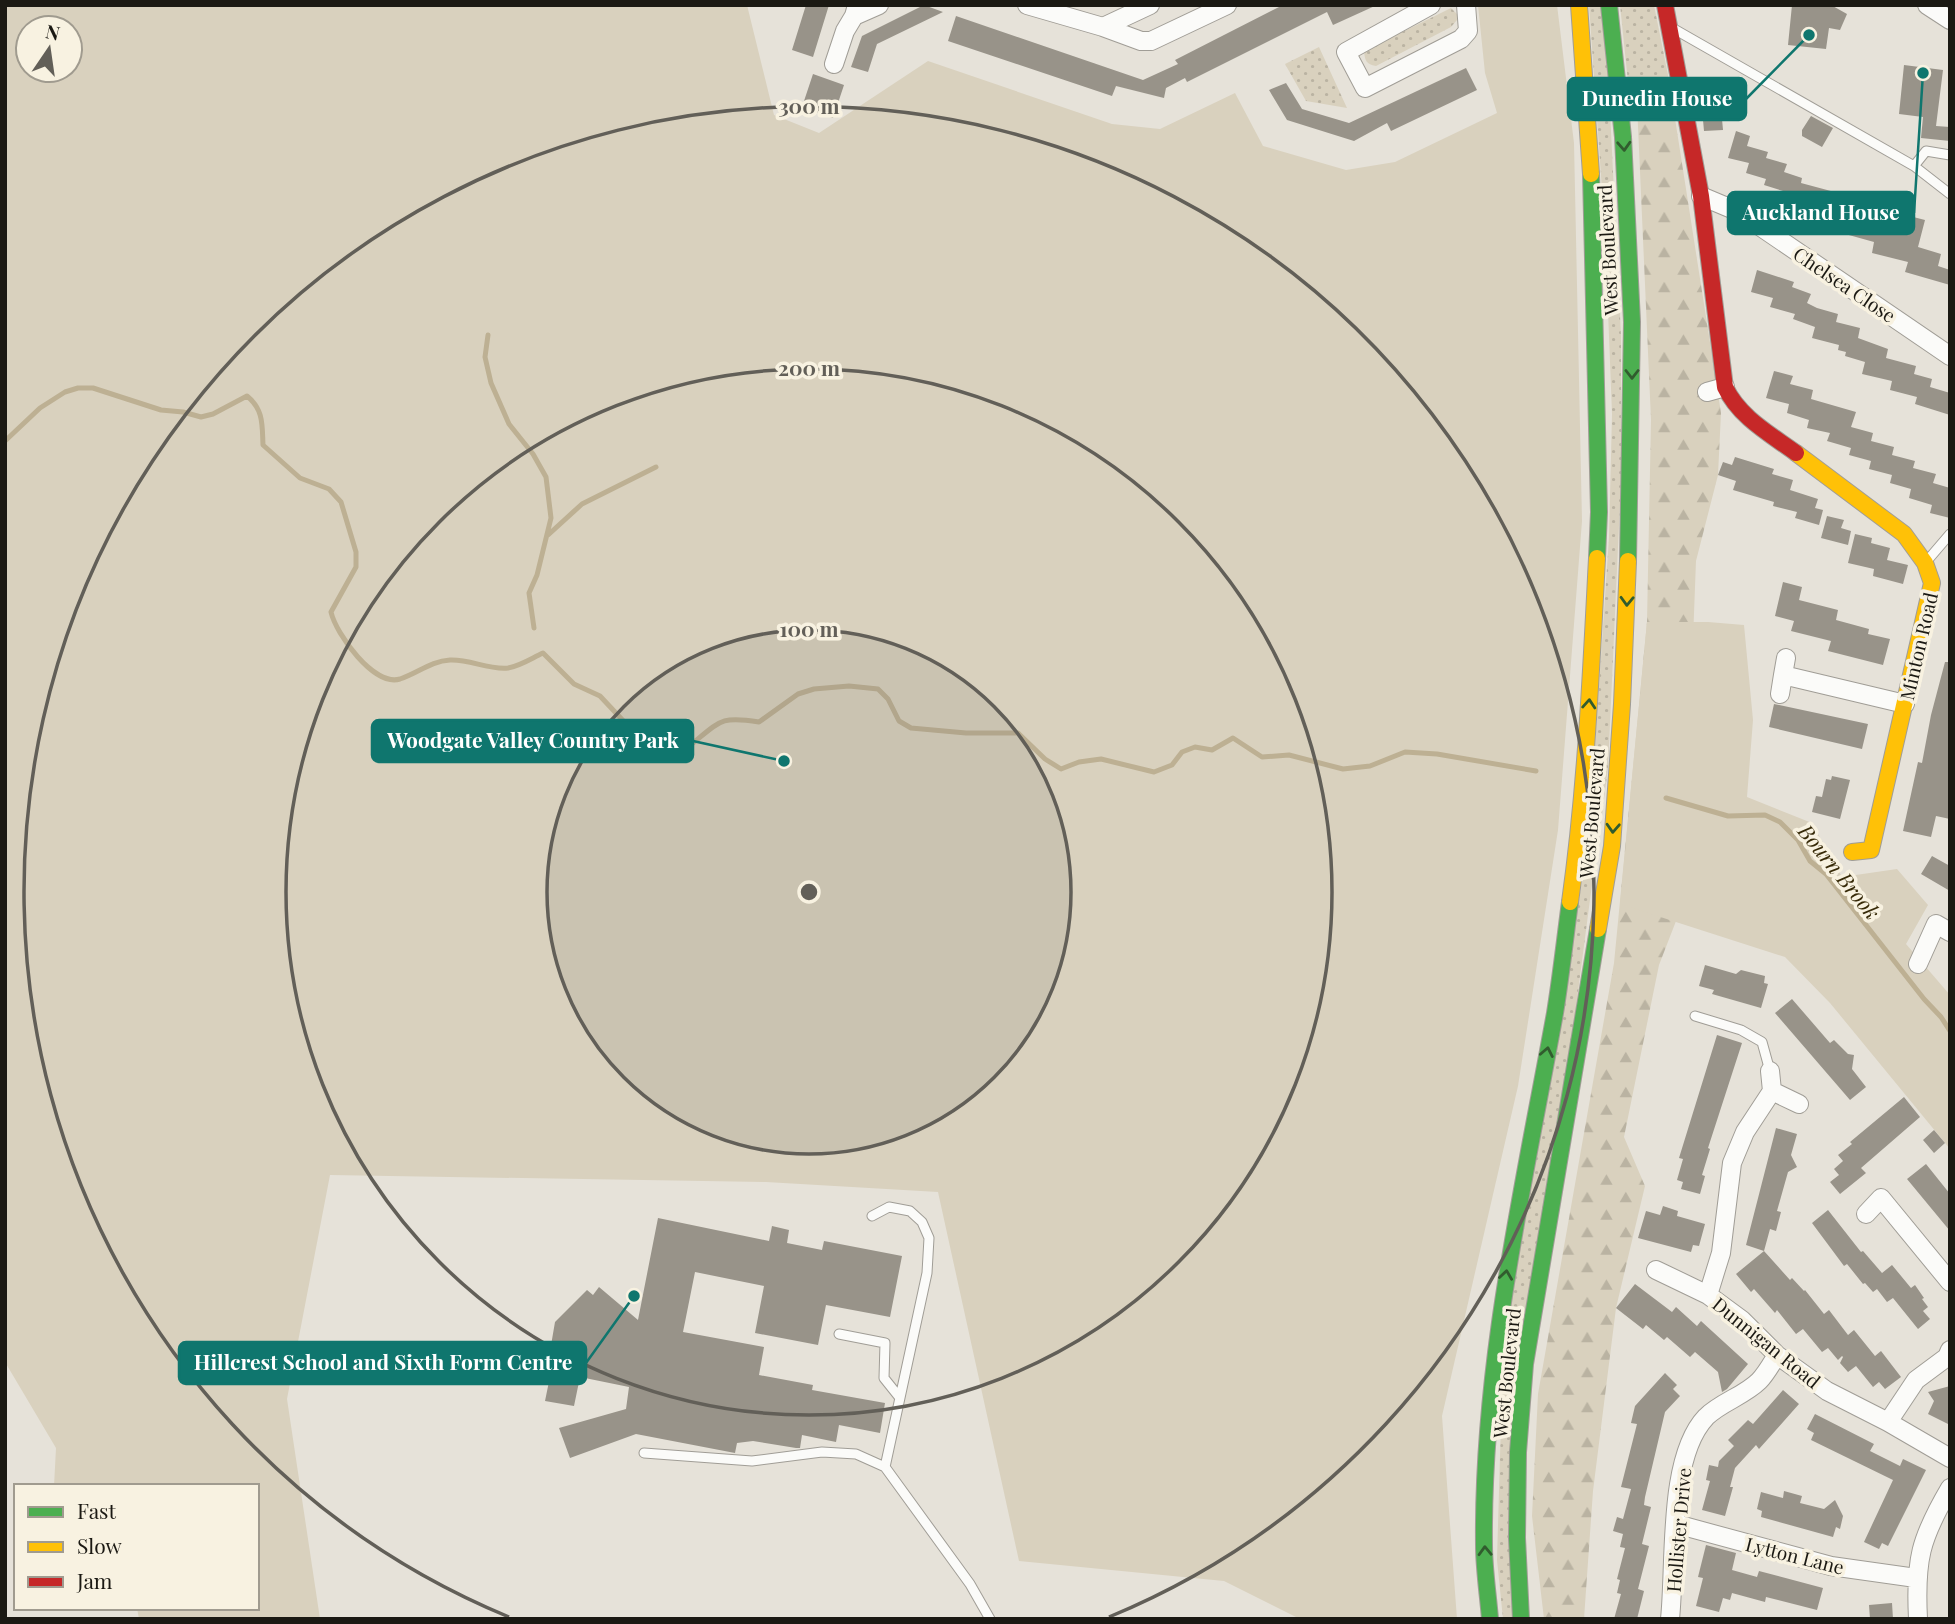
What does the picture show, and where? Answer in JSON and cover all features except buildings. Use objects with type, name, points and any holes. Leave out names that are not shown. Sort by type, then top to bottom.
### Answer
[{"type":"main road","name":"West Boulevard","points":[[1489,1619],[1484,1546],[1487,1453],[1495,1362],[1506,1271],[1556,997],[1576,861],[1589,703],[1599,512],[1590,142],[1579,5]]},
{"type":"main road","name":"West Boulevard","points":[[1521,1619],[1517,1538],[1518,1452],[1525,1364],[1612,846],[1622,704],[1630,519],[1632,322],[1623,137],[1609,5]]},
{"type":"main road","name":"Minton Road","points":[[1665,5],[1701,196],[1725,387],[1731,400],[1751,420],[1904,534],[1925,563],[1932,583],[1871,850],[1852,852]]},
{"type":"street","points":[[834,64],[855,11],[878,5]]},
{"type":"street","points":[[1027,5],[1141,41],[1152,41],[1227,5]]},
{"type":"street","points":[[1103,27],[1150,5]]},
{"type":"street","points":[[1431,5],[1346,52],[1366,88],[1461,39],[1468,31],[1466,5]]},
{"type":"street","points":[[1927,5],[1950,20]]},
{"type":"street","name":"Chelsea Close","points":[[1701,196],[1740,212],[1950,356]]},
{"type":"street","points":[[1706,392],[1725,387]]},
{"type":"street","points":[[1780,694],[1785,666],[1905,704]]},
{"type":"street","points":[[1918,964],[1936,925],[1950,932]]},
{"type":"street","points":[[1708,1295],[1721,1253],[1732,1163],[1745,1132],[1772,1091],[1770,1070]]},
{"type":"street","points":[[1772,1091],[1799,1104]]},
{"type":"street","points":[[1866,1214],[1881,1198],[1950,1282]]},
{"type":"street","name":"Dunnigan Road","points":[[1656,1270],[1708,1295],[1741,1320],[1777,1355],[1827,1391],[1950,1458]]},
{"type":"street","points":[[1888,1422],[1916,1380],[1947,1357],[1950,1350]]},
{"type":"street","name":"Hollister Drive","points":[[1670,1619],[1683,1460],[1692,1437],[1707,1416],[1760,1381],[1777,1355]]},
{"type":"street","points":[[1918,1619],[1916,1578],[1919,1558],[1929,1524],[1950,1488]]},
{"type":"street","name":"Lytton Lane","points":[[1676,1524],[1831,1566],[1916,1578]]},
{"type":"lane","points":[[1670,27],[1914,166],[1950,194]]},
{"type":"lane","points":[[1914,166],[1926,151],[1950,155]]},
{"type":"lane","points":[[1925,563],[1950,534]]},
{"type":"lane","points":[[1695,1016],[1741,1030],[1762,1042],[1770,1070]]},
{"type":"lane","points":[[872,1216],[889,1207],[910,1211],[922,1222],[929,1238],[927,1273],[885,1467]]},
{"type":"lane","points":[[839,1334],[885,1343],[884,1378],[900,1398]]},
{"type":"lane","points":[[644,1452],[752,1461],[821,1452],[856,1454],[885,1467],[970,1584],[990,1619]]},
{"type":"green space","points":[[5,5],[747,5],[774,115],[819,133],[928,61],[1112,124],[1160,129],[1235,93],[1263,146],[1346,170],[1395,162],[1497,113],[1485,73],[1478,5],[1557,5],[1574,143],[1582,521],[1558,830],[1518,1086],[1442,1416],[1457,1619],[1300,1619],[1224,1581],[1019,1561],[938,1192],[766,1182],[330,1175],[287,1399],[320,1619],[139,1619],[137,1610],[259,1610],[259,1484],[54,1484],[56,1448],[5,1362]]},
{"type":"green space","points":[[1589,5],[1601,5],[1607,49],[1621,336],[1621,481],[1608,768],[1599,839],[1589,838],[1609,537],[1612,414],[1605,233]]},
{"type":"green space","points":[[1620,5],[1654,5],[1669,80],[1628,82]]},
{"type":"green space","points":[[1451,8],[1457,14],[1457,20],[1451,27],[1376,66],[1367,61],[1364,51]]},
{"type":"green space","points":[[1319,47],[1347,108],[1306,101],[1285,64]]},
{"type":"green space","points":[[1669,80],[1721,413],[1718,475],[1696,561],[1683,903],[1659,965],[1624,1137],[1645,1186],[1616,1308],[1593,1491],[1584,1619],[1544,1619],[1532,1516],[1538,1394],[1614,963],[1647,622],[1651,420],[1636,81]]},
{"type":"green space","points":[[1647,622],[1744,625],[1753,720],[1747,797],[1812,823],[1842,877],[1897,869],[1928,905],[1906,944],[1950,995],[1950,1149],[1830,1003],[1785,957],[1620,904]]},
{"type":"green space","points":[[1584,870],[1594,872],[1570,1053],[1519,1349],[1515,1619],[1503,1619],[1497,1560],[1503,1352]]},
{"type":"waterway","points":[[488,335],[485,357],[491,383],[509,424],[533,454],[546,477],[551,518],[537,575],[529,593],[534,628]]},
{"type":"waterway","name":"Bourn Brook","points":[[5,441],[40,408],[65,392],[78,388],[93,388],[161,410],[201,417],[213,414],[247,396],[259,412],[263,445],[300,478],[329,489],[341,502],[356,552],[356,567],[331,612],[340,633],[358,657],[379,675],[390,679],[400,679],[443,661],[457,660],[508,668],[543,653],[574,684],[600,696],[629,727],[657,727],[693,743],[716,725],[729,720],[759,722],[798,694],[814,689],[849,686],[878,689],[888,699],[899,721],[911,728],[966,733],[1018,733],[1045,759],[1061,769],[1079,762],[1101,759],[1154,772],[1172,765],[1182,752],[1195,747],[1212,750],[1233,738],[1262,757],[1289,755],[1343,769],[1370,766],[1405,752],[1437,754],[1536,771]]},
{"type":"waterway","points":[[548,535],[582,504],[656,467]]},
{"type":"waterway","name":"Bourn Brook","points":[[1666,798],[1728,816],[1765,815],[1780,822],[1798,840],[1810,861],[1826,874],[1950,1031]]},
{"type":"traffic: fast","points":[[1609,5],[1623,137],[1632,322],[1628,561]]},
{"type":"traffic: fast","points":[[1591,174],[1599,512],[1597,558]]},
{"type":"traffic: fast","points":[[1490,1619],[1484,1554],[1485,1477],[1497,1344],[1518,1211],[1555,1013],[1570,902]]},
{"type":"traffic: fast","points":[[1521,1619],[1517,1538],[1518,1452],[1525,1364],[1598,929]]},
{"type":"traffic: slow","points":[[1579,5],[1591,174]]},
{"type":"traffic: slow","points":[[1796,453],[1904,534],[1925,563],[1932,583],[1871,850],[1852,852]]},
{"type":"traffic: slow","points":[[1570,902],[1584,773],[1597,558]]},
{"type":"traffic: slow","points":[[1598,929],[1612,846],[1628,561]]},
{"type":"traffic: jam","points":[[1665,5],[1701,196],[1725,387],[1747,416],[1796,453]]},
{"type":"place","name":"Dunedin House","points":[[1809,35]]},
{"type":"place","name":"Auckland House","points":[[1923,73]]},
{"type":"place","name":"Woodgate Valley Country Park","points":[[784,761]]},
{"type":"place","name":"Hillcrest School and Sixth Form Centre","points":[[634,1296]]}]
